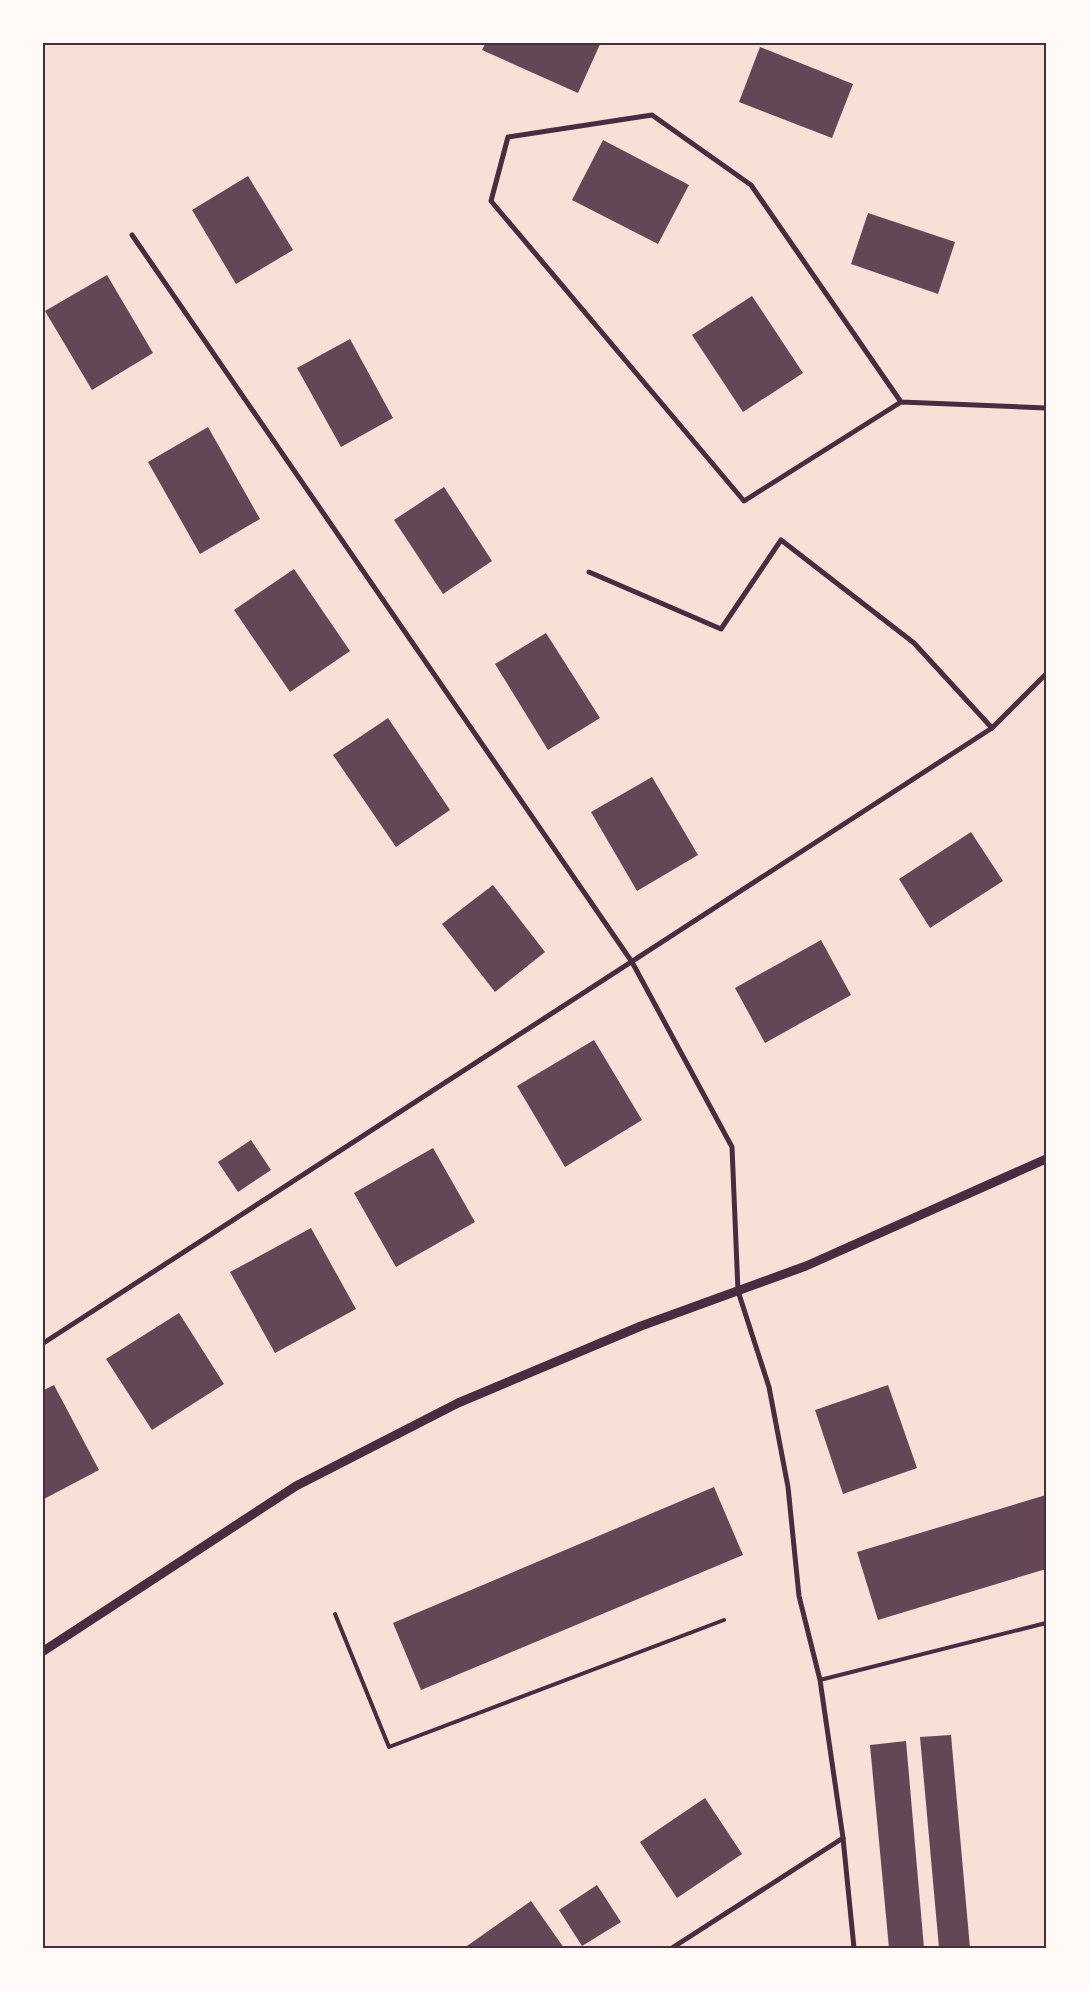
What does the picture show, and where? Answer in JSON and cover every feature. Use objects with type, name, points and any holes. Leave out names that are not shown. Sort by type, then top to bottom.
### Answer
[{"type":"street","points":[[901,402],[750,184],[652,114],[508,137],[491,201],[744,501],[901,402],[1046,408]]},
{"type":"street","points":[[132,235],[632,962],[732,1147],[738,1291],[769,1387],[788,1487],[799,1596],[820,1680],[843,1838],[854,1948]]},
{"type":"street","points":[[589,572],[721,629],[782,540],[914,643],[992,728]]},
{"type":"street","points":[[42,1344],[992,728],[1046,674]]},
{"type":"street","points":[[42,1652],[296,1486],[458,1403],[641,1326],[806,1266],[1046,1160]]},
{"type":"street","points":[[672,1948],[843,1838]]},
{"type":"lane","points":[[335,1614],[389,1747],[724,1620]]},
{"type":"lane","points":[[820,1680],[1046,1623]]},
{"type":"building","points":[[486,42],[601,42],[578,93],[482,50]]},
{"type":"building","points":[[760,47],[853,84],[832,138],[739,102]]},
{"type":"building","points":[[603,140],[689,185],[658,244],[572,200]]},
{"type":"building","points":[[248,176],[293,250],[236,284],[192,210]]},
{"type":"building","points":[[868,213],[955,242],[938,294],[851,264]]},
{"type":"building","points":[[107,275],[153,353],[92,390],[45,311]]},
{"type":"building","points":[[752,296],[803,373],[743,412],[692,335]]},
{"type":"building","points":[[350,339],[393,418],[341,447],[297,368]]},
{"type":"building","points":[[208,427],[260,519],[200,554],[148,462]]},
{"type":"building","points":[[444,487],[492,561],[443,594],[394,520]]},
{"type":"building","points":[[294,569],[350,651],[290,692],[234,610]]},
{"type":"building","points":[[546,633],[600,718],[548,750],[495,664]]},
{"type":"building","points":[[388,718],[450,810],[396,847],[333,755]]},
{"type":"building","points":[[652,777],[698,855],[637,891],[591,812]]},
{"type":"building","points":[[971,832],[1003,881],[930,928],[899,879]]},
{"type":"building","points":[[493,885],[545,952],[495,992],[442,924]]},
{"type":"building","points":[[821,940],[851,995],[765,1043],[735,988]]},
{"type":"building","points":[[594,1040],[642,1120],[565,1167],[517,1086]]},
{"type":"building","points":[[251,1140],[271,1170],[238,1192],[218,1162]]},
{"type":"building","points":[[433,1148],[475,1222],[396,1267],[354,1193]]},
{"type":"building","points":[[311,1228],[356,1309],[275,1353],[230,1272]]},
{"type":"building","points":[[179,1313],[224,1384],[152,1430],[106,1359]]},
{"type":"building","points":[[54,1385],[99,1470],[42,1500],[42,1391]]},
{"type":"building","points":[[888,1385],[917,1468],[843,1494],[815,1410]]},
{"type":"building","points":[[714,1487],[743,1555],[421,1690],[393,1623]]},
{"type":"building","points":[[1046,1495],[1046,1569],[878,1620],[857,1552]]},
{"type":"building","points":[[951,1735],[970,1948],[939,1948],[920,1737]]},
{"type":"building","points":[[906,1741],[924,1948],[889,1948],[870,1745]]},
{"type":"building","points":[[705,1798],[742,1854],[677,1898],[640,1842]]},
{"type":"building","points":[[597,1885],[621,1922],[582,1946],[559,1910]]},
{"type":"building","points":[[531,1901],[564,1948],[464,1948]]}]
